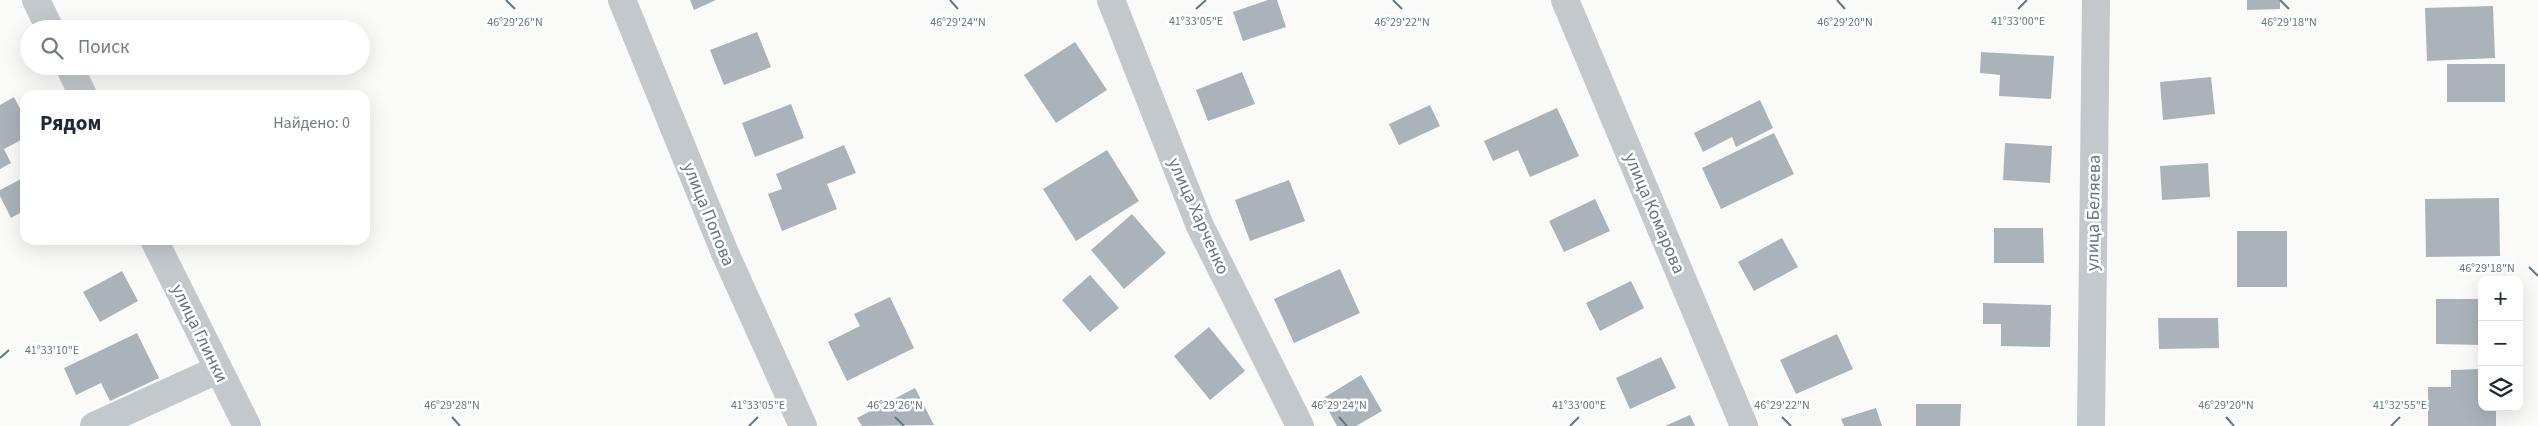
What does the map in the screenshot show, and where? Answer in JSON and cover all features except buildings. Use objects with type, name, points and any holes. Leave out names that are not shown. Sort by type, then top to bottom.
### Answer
[{"type":"street","points":[[36,0],[46,20]]},
{"type":"street","name":"улица Попова","points":[[622,0],[725,253],[803,426]]},
{"type":"street","name":"улица Харченко","points":[[1111,0],[1200,226],[1300,426]]},
{"type":"street","name":"улица Комарова","points":[[1565,0],[1744,426]]},
{"type":"street","name":"улица Беляева","points":[[2091,426],[2096,0]]},
{"type":"street","points":[[73,75],[81,90]]},
{"type":"street","name":"улица Глинки","points":[[156,245],[217,370],[248,426]]},
{"type":"street","points":[[94,426],[217,370]]}]
